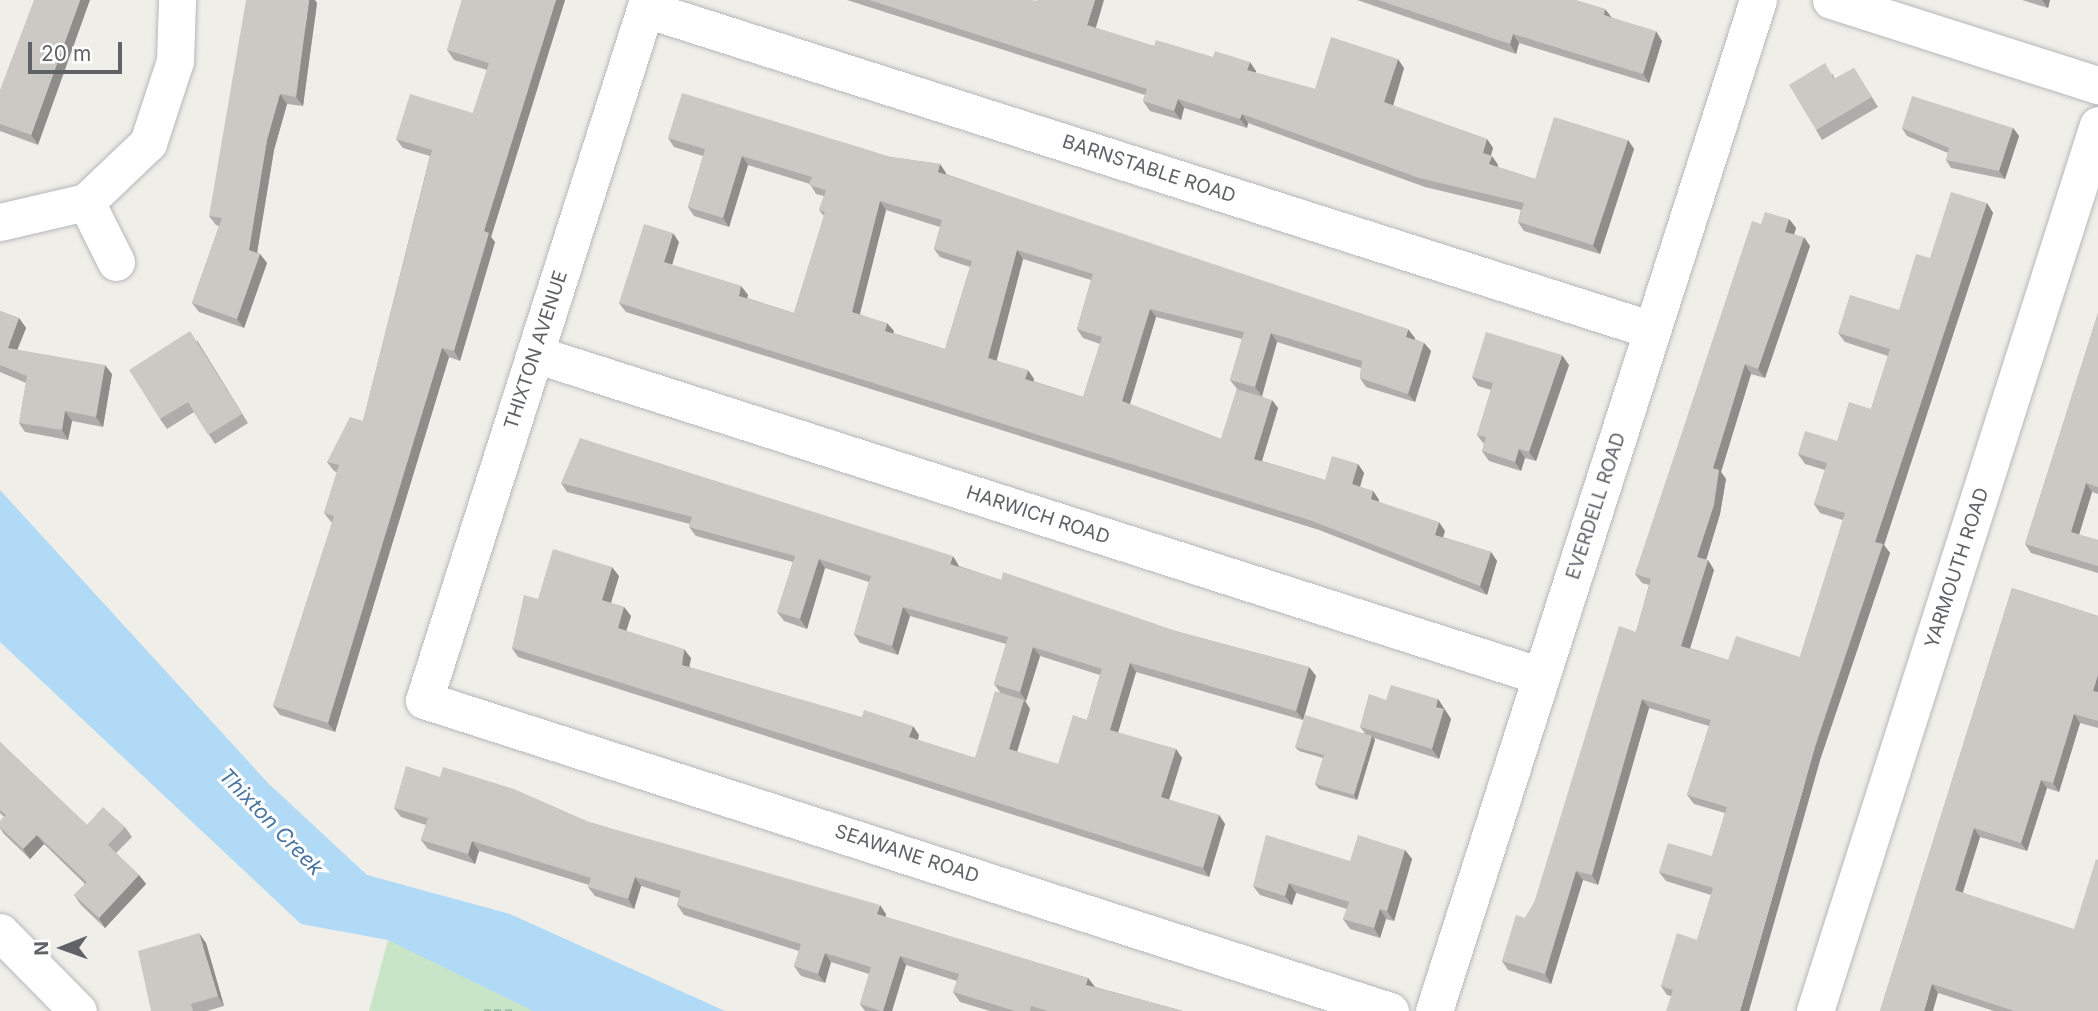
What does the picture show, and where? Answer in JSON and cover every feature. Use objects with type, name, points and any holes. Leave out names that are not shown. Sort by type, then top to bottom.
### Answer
[{"type":"street","points":[[0,222],[86,202],[148,143],[175,61],[177,0]]},
{"type":"street","name":"EVERDELL ROAD","points":[[1434,1011],[1758,0]]},
{"type":"street","points":[[1831,0],[2098,85]]},
{"type":"street","name":"BARNSTABLE ROAD","points":[[647,4],[1651,330]]},
{"type":"street","name":"THIXTON AVENUE","points":[[424,700],[647,4]]},
{"type":"street","name":"YARMOUTH ROAD","points":[[1815,1011],[2098,125]]},
{"type":"street","points":[[86,202],[116,262]]},
{"type":"street","name":"HARWICH ROAD","points":[[535,354],[1541,676]]},
{"type":"street","name":"SEAWANE ROAD","points":[[424,700],[1390,1011]]},
{"type":"street","points":[[0,932],[78,1011]]},
{"type":"path","points":[[484,1011],[512,1011]]},
{"type":"green space","points":[[388,940],[512,996],[533,1011],[369,1011]]},
{"type":"water","name":"Thixton Creek","points":[[0,490],[268,783],[367,875],[510,914],[725,1011],[533,1011],[388,940],[301,924],[0,642]]},
{"type":"building","points":[[34,0],[80,0],[31,135],[0,124],[0,90]]},
{"type":"building","points":[[246,0],[309,0],[296,97],[280,94],[267,140],[249,250],[260,254],[237,319],[192,303],[222,218],[209,216]]},
{"type":"building","points":[[462,0],[556,0],[484,231],[489,233],[454,351],[442,348],[328,723],[273,706],[334,516],[324,513],[339,465],[327,462],[350,417],[363,421],[432,150],[396,139],[410,94],[473,113],[489,63],[447,50]]},
{"type":"building","points":[[869,0],[1095,0],[1087,25],[1154,46],[1156,40],[1213,57],[1215,51],[1250,62],[1247,70],[1315,89],[1331,37],[1398,59],[1384,102],[1487,139],[1483,153],[1492,156],[1489,164],[1535,179],[1554,117],[1628,140],[1593,245],[1518,222],[1524,203],[1419,178],[1242,114],[1240,119],[1178,99],[1174,111],[1143,101],[1147,89]]},
{"type":"building","points":[[1378,0],[1575,0],[1605,9],[1604,15],[1656,31],[1643,74],[1513,34],[1510,44]]},
{"type":"building","points":[[1825,63],[1834,79],[1854,68],[1872,97],[1816,130],[1789,85]]},
{"type":"building","points":[[682,93],[891,157],[940,164],[938,172],[1408,329],[1406,337],[1424,343],[1408,394],[1360,378],[1362,361],[1271,333],[1255,387],[1230,380],[1244,332],[1150,309],[1122,401],[1221,439],[1237,389],[1272,400],[1254,459],[1325,480],[1332,456],[1358,464],[1352,484],[1373,491],[1371,499],[1439,522],[1435,535],[1491,552],[1480,586],[1312,521],[619,303],[644,224],[673,233],[664,262],[741,286],[739,296],[794,313],[825,212],[819,210],[826,190],[809,185],[812,177],[742,156],[723,218],[688,207],[705,149],[668,138]],"holes":[[[880,201],[942,220],[934,249],[972,261],[945,349],[885,331],[887,323],[852,312]],[[1017,250],[1093,274],[1077,329],[1102,337],[1083,397],[1025,379],[1028,370],[988,358]]]},
{"type":"building","points":[[1912,96],[2013,128],[1999,171],[1946,160],[1949,148],[1902,128]]},
{"type":"building","points":[[1951,192],[1987,203],[1875,542],[1883,544],[1815,747],[1740,1011],[1666,1011],[1673,990],[1661,986],[1677,933],[1697,940],[1713,888],[1659,872],[1668,843],[1712,856],[1727,807],[1687,795],[1711,720],[1642,699],[1592,875],[1576,871],[1545,974],[1502,961],[1516,915],[1525,918],[1534,903],[1619,626],[1636,632],[1651,579],[1635,574],[1752,221],[1761,224],[1765,212],[1789,219],[1785,232],[1804,237],[1758,369],[1745,364],[1713,468],[1719,470],[1714,505],[1697,557],[1708,560],[1681,646],[1728,660],[1736,636],[1800,657],[1845,513],[1814,504],[1827,463],[1798,454],[1805,431],[1837,441],[1849,402],[1871,409],[1890,349],[1838,333],[1850,295],[1899,310],[1916,254],[1930,258]]},
{"type":"building","points":[[0,311],[19,318],[8,348],[105,365],[96,417],[65,411],[62,430],[19,423],[27,376],[0,365]]},
{"type":"building","points":[[2098,313],[2098,487],[2086,483],[2071,532],[2098,540],[2098,566],[2025,544]]},
{"type":"building","points":[[190,331],[242,414],[208,435],[188,402],[160,419],[129,370]]},
{"type":"building","points":[[1486,332],[1562,355],[1529,452],[1519,449],[1515,462],[1482,451],[1486,437],[1477,435],[1493,383],[1472,377]]},
{"type":"building","points":[[580,438],[953,556],[950,564],[1001,580],[1003,572],[1179,632],[1309,667],[1296,711],[1130,663],[1110,730],[1176,749],[1161,797],[1219,815],[1203,868],[512,648],[524,595],[538,599],[553,549],[612,567],[602,600],[624,607],[618,628],[684,649],[682,665],[862,717],[864,710],[913,726],[909,737],[975,758],[995,691],[1024,700],[1009,749],[1058,764],[1073,715],[1087,720],[1102,669],[1033,647],[1020,692],[994,684],[1008,637],[903,607],[892,646],[854,634],[871,576],[819,559],[800,619],[777,612],[795,556],[689,527],[692,517],[561,483]]},
{"type":"building","points":[[2012,588],[2098,616],[2098,675],[2093,691],[2098,692],[2098,721],[2074,714],[2053,783],[2041,780],[2021,843],[1974,828],[1955,890],[2074,929],[2096,859],[2098,860],[2098,1011],[2014,1011],[1932,984],[1924,1011],[1880,1011]]},
{"type":"building","points":[[1391,685],[1438,699],[1436,707],[1444,709],[1432,749],[1360,727],[1369,694],[1386,700]]},
{"type":"building","points":[[1305,715],[1372,736],[1354,795],[1315,784],[1324,755],[1295,747]]},
{"type":"building","points":[[0,742],[87,825],[103,807],[125,827],[108,845],[139,875],[99,918],[74,895],[87,882],[37,835],[23,849],[0,827],[0,821],[6,815],[0,810]]},
{"type":"building","points":[[406,766],[440,777],[443,767],[514,789],[589,822],[880,905],[877,914],[1088,978],[1086,985],[1183,1011],[1048,1011],[1031,1006],[1030,1011],[1015,1011],[953,992],[959,974],[900,956],[881,1011],[860,1004],[871,967],[825,953],[818,974],[794,966],[801,944],[677,905],[681,891],[635,877],[628,899],[588,887],[591,878],[472,841],[468,854],[421,840],[428,818],[394,808]]},
{"type":"building","points":[[1266,835],[1350,861],[1358,835],[1405,850],[1387,911],[1380,909],[1374,928],[1343,919],[1349,902],[1289,883],[1285,896],[1253,886]]},
{"type":"building","points":[[199,933],[218,996],[191,1004],[193,1011],[151,1011],[138,951]]}]
